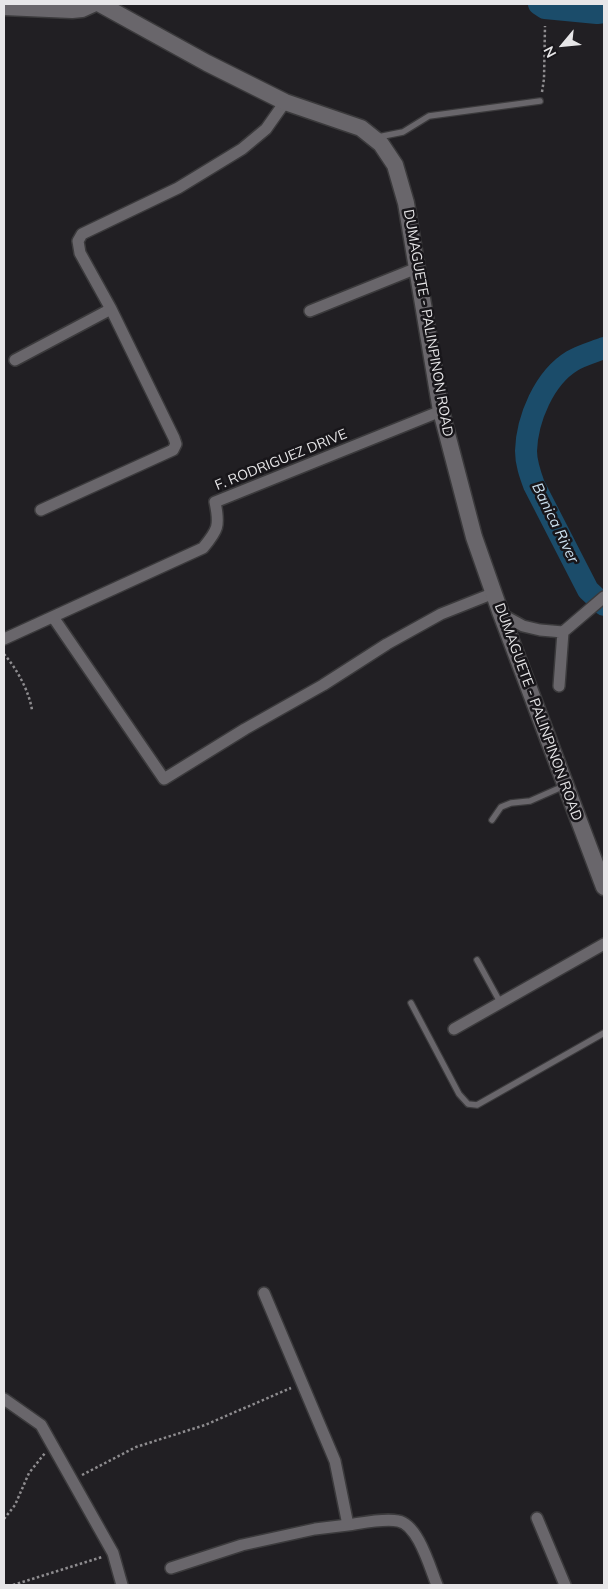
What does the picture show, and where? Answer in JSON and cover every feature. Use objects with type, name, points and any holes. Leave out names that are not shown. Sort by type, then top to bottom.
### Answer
[{"type":"main road","points":[[4,8],[72,10],[82,9],[93,4]]},
{"type":"main road","name":"DUMAGUETE - PALINPINON ROAD","points":[[100,4],[285,102],[361,128],[381,144],[395,165],[406,203],[441,410],[474,537],[604,887]]},
{"type":"street","points":[[41,510],[173,450],[176,444],[111,309],[80,253],[78,241],[82,234],[178,188],[242,149],[266,129],[285,102]]},
{"type":"street","points":[[310,311],[417,268]]},
{"type":"street","points":[[15,360],[111,309]]},
{"type":"street","name":"F. RODRIGUEZ DRIVE","points":[[4,639],[203,548],[216,533],[218,516],[215,502],[441,410]]},
{"type":"street","points":[[53,617],[164,779],[245,729],[323,685],[394,640],[441,614],[494,593]]},
{"type":"street","points":[[501,614],[523,626],[563,632],[604,597]]},
{"type":"street","points":[[559,686],[563,632]]},
{"type":"street","points":[[454,1029],[604,944]]},
{"type":"street","points":[[264,1293],[335,1461],[348,1524]]},
{"type":"street","points":[[4,1399],[41,1426],[113,1553],[122,1585]]},
{"type":"street","points":[[538,1518],[566,1585]]},
{"type":"street","points":[[172,1568],[242,1545],[315,1529],[398,1520],[406,1523],[414,1532],[437,1585]]},
{"type":"lane","points":[[373,138],[402,132],[429,116],[540,101]]},
{"type":"lane","points":[[492,820],[501,807],[511,803],[530,801],[566,785]]},
{"type":"lane","points":[[477,960],[500,1002]]},
{"type":"lane","points":[[410,1003],[459,1094],[468,1104],[477,1105],[604,1033]]},
{"type":"path","points":[[540,101],[544,79],[545,26]]},
{"type":"path","points":[[4,654],[30,698],[32,710]]},
{"type":"path","points":[[72,1480],[136,1447],[205,1425],[303,1383]]},
{"type":"path","points":[[4,1519],[15,1505],[29,1473],[52,1444]]},
{"type":"path","points":[[13,1585],[113,1553]]},
{"type":"waterway","name":"Banica River","points":[[539,4],[545,8],[604,12]]},
{"type":"waterway","name":"Banica River","points":[[604,348],[572,361],[553,378],[539,400],[534,413],[526,451],[527,464],[534,485],[588,590],[604,605]]}]
